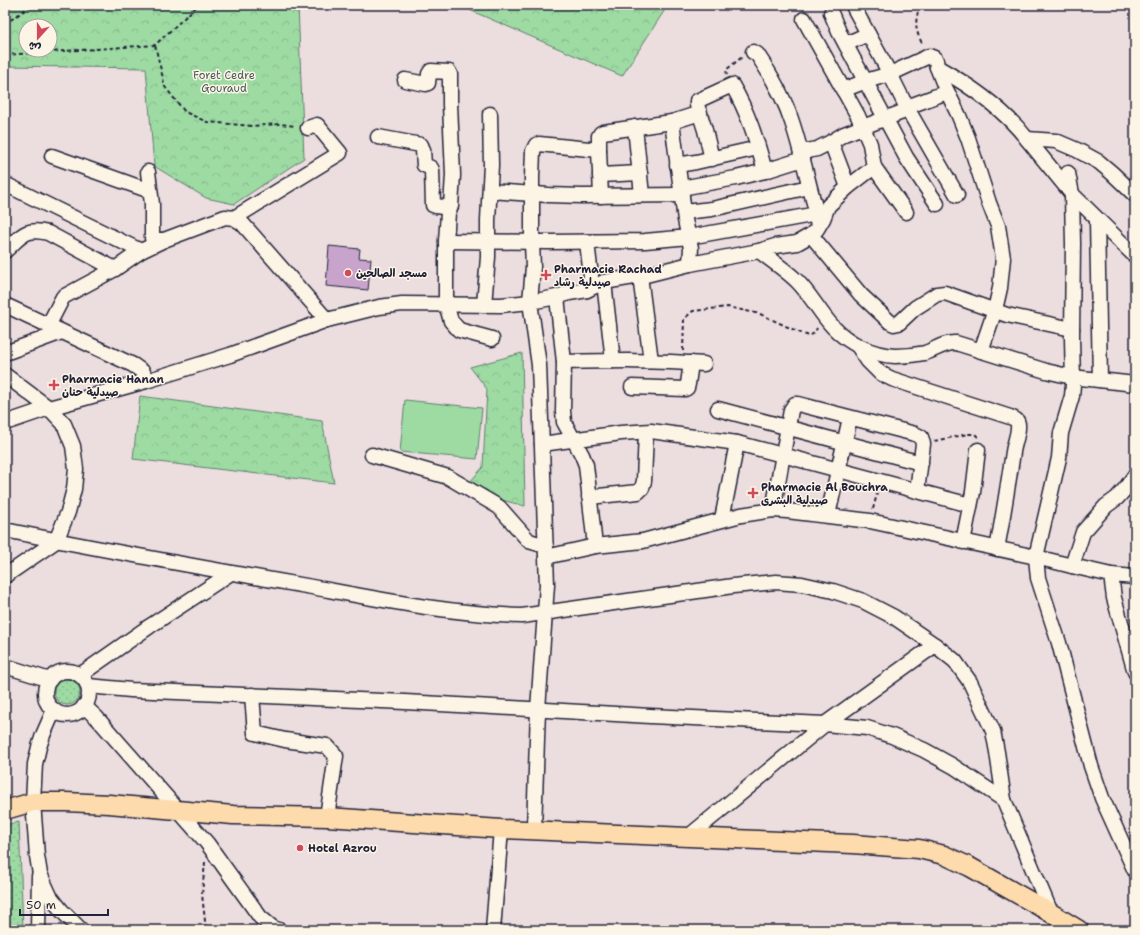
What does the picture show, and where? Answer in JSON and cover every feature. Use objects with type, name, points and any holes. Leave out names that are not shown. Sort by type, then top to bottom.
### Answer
[{"type":"main road","points":[[5,810],[33,802],[66,802],[109,804],[233,815],[327,816],[501,829],[853,844],[919,849],[944,855],[970,867],[1079,930]]},
{"type":"street","points":[[854,8],[908,109],[957,195]]},
{"type":"street","points":[[831,13],[906,157],[937,204]]},
{"type":"street","points":[[804,19],[858,116],[870,144],[874,167],[906,212]]},
{"type":"street","points":[[846,44],[868,34]]},
{"type":"street","points":[[753,52],[757,54],[772,76],[785,102],[792,122],[817,214],[814,232],[861,295],[890,322],[894,324],[898,323],[915,308],[937,294],[945,293],[1007,315],[1072,329]]},
{"type":"street","points":[[933,62],[968,138],[998,226],[1003,258],[1000,288],[995,310],[981,351]]},
{"type":"street","points":[[843,90],[866,81],[933,62],[987,98],[1019,128],[1072,194],[1135,256]]},
{"type":"street","points":[[405,80],[426,84],[428,83],[431,71],[444,71],[449,72],[450,74],[453,175],[446,241],[446,304],[451,321],[459,330],[492,339]]},
{"type":"street","points":[[712,159],[706,130],[697,101],[732,85],[750,120],[765,171]]},
{"type":"street","points":[[490,191],[562,196],[601,196],[642,195],[681,191],[765,171],[817,149],[844,134],[947,92]]},
{"type":"street","points":[[601,196],[599,150],[600,133],[672,122],[700,113]]},
{"type":"street","points":[[484,305],[488,257],[491,165],[490,114]]},
{"type":"street","points":[[672,122],[684,212],[691,248],[690,264]]},
{"type":"street","points":[[234,218],[340,154],[313,127]]},
{"type":"street","points":[[635,127],[642,195]]},
{"type":"street","points":[[378,137],[421,145],[423,150],[424,165],[432,170],[433,205],[450,208]]},
{"type":"street","points":[[1027,139],[1056,141],[1077,150],[1099,162],[1135,195]]},
{"type":"street","points":[[831,142],[848,187]]},
{"type":"street","points":[[534,830],[538,709],[547,585],[539,366],[530,302],[533,267],[533,151],[536,145],[599,150]]},
{"type":"street","points":[[677,165],[712,159],[758,148]]},
{"type":"street","points":[[52,156],[150,190]]},
{"type":"street","points":[[5,423],[49,408],[146,381],[230,355],[327,320],[379,307],[402,304],[501,305],[530,302],[587,290],[604,282],[759,251],[774,246],[797,244],[814,232],[823,219],[828,206],[848,187],[874,167]]},
{"type":"street","points":[[148,172],[152,204],[152,238],[156,240],[164,240]]},
{"type":"street","points":[[600,175],[640,173]]},
{"type":"street","points":[[1068,173],[1072,194],[1073,385],[1072,396],[1061,433],[1059,458],[1036,557],[1038,578],[1059,643],[1091,766],[1102,798],[1135,871]]},
{"type":"street","points":[[5,184],[141,251]]},
{"type":"street","points":[[684,212],[712,209],[809,187]]},
{"type":"street","points":[[446,241],[645,241],[689,237],[817,214]]},
{"type":"street","points":[[48,326],[64,298],[115,269],[141,251],[164,240],[225,217],[234,218],[242,223],[327,320]]},
{"type":"street","points":[[1097,219],[1100,380]]},
{"type":"street","points":[[5,251],[24,233],[37,230],[48,233],[115,269]]},
{"type":"street","points":[[587,242],[591,276],[587,290]]},
{"type":"street","points":[[759,251],[797,281],[822,314],[843,336],[858,346],[874,353],[895,356],[914,355],[953,342],[1046,371],[1072,377],[1135,384]]},
{"type":"street","points":[[640,276],[651,361]]},
{"type":"street","points":[[604,282],[613,361]]},
{"type":"street","points":[[557,297],[564,362],[564,422],[586,465],[595,546]]},
{"type":"street","points":[[5,305],[133,365],[144,372],[146,381]]},
{"type":"street","points":[[5,353],[62,332]]},
{"type":"street","points":[[858,346],[868,361],[880,373],[892,379],[1010,417],[1017,421],[1018,427],[1006,504],[997,549]]},
{"type":"street","points":[[564,362],[651,361],[693,363],[688,387],[685,389],[632,387]]},
{"type":"street","points":[[5,375],[49,408],[64,424],[73,446],[76,469],[74,489],[68,512],[56,541],[5,576]]},
{"type":"street","points":[[773,510],[791,410],[795,404],[915,434],[921,437],[923,444],[917,491]]},
{"type":"street","points":[[718,409],[921,463]]},
{"type":"street","points":[[828,515],[850,418]]},
{"type":"street","points":[[542,444],[621,433],[646,432],[737,443],[970,505]]},
{"type":"street","points":[[589,497],[638,492],[642,488],[644,481],[646,432]]},
{"type":"street","points":[[722,519],[737,443]]},
{"type":"street","points":[[963,542],[973,492],[978,450]]},
{"type":"street","points":[[372,454],[448,477],[499,507],[529,541],[546,551],[643,541],[722,519],[773,510],[787,510],[870,521],[1111,575],[1135,577]]},
{"type":"street","points":[[1072,566],[1083,532],[1106,506],[1125,489],[1135,475]]},
{"type":"street","points":[[5,530],[56,541],[427,608],[502,615],[522,616],[733,586],[776,582],[802,584],[833,591],[864,601],[894,617],[935,645],[955,661],[970,682],[993,731],[1004,800],[1051,913]]},
{"type":"street","points":[[84,681],[150,626],[231,573]]},
{"type":"street","points":[[1111,575],[1114,598],[1135,672]]},
{"type":"street","points":[[688,837],[826,724],[935,645]]},
{"type":"street","points":[[5,666],[50,680]]},
{"type":"street","points":[[60,672],[74,672],[84,681],[89,693],[88,700],[80,710],[73,714],[66,714],[54,710],[49,705],[46,699],[46,686],[55,675],[60,672]]},
{"type":"street","points":[[84,681],[131,690],[538,709],[826,724],[867,728],[892,736],[930,753],[953,766],[1004,800]]},
{"type":"street","points":[[252,695],[255,733],[285,740],[327,746],[336,756],[327,816]]},
{"type":"street","points":[[84,706],[97,718],[207,843],[258,924],[278,930]]},
{"type":"street","points":[[54,710],[43,735],[35,764],[33,802],[37,856],[40,874],[50,896],[62,911],[81,930]]},
{"type":"street","points":[[492,930],[501,829]]},
{"type":"street","points":[[38,930],[39,869]]},
{"type":"path","points":[[5,24],[32,5]]},
{"type":"path","points":[[5,55],[155,45],[198,5]]},
{"type":"path","points":[[920,5],[916,25],[919,38],[933,62]]},
{"type":"path","points":[[155,45],[165,87],[186,112],[207,122],[252,126],[280,124],[313,127]]},
{"type":"path","points":[[732,85],[726,70],[753,52]]},
{"type":"path","points":[[693,363],[684,319],[693,311],[728,307],[760,314],[802,334],[810,336],[815,332],[822,314]]},
{"type":"path","points":[[923,444],[968,434],[975,434],[979,438],[978,450]]},
{"type":"path","points":[[206,930],[202,894],[207,843]]},
{"type":"green space","name":"Foret Cedre Gouraud","points":[[5,5],[298,5],[304,158],[234,204],[206,198],[154,166],[146,68],[5,66]]},
{"type":"green space","points":[[458,5],[668,5],[622,76]]},
{"type":"green space","points":[[522,353],[525,506],[463,490],[483,467],[487,389],[470,367]]},
{"type":"green space","points":[[140,396],[322,421],[334,483],[133,459]]},
{"type":"green space","points":[[405,400],[482,408],[477,459],[400,452]]},
{"type":"green space","points":[[67,679],[76,683],[80,692],[76,701],[67,705],[58,701],[54,692],[58,683]]},
{"type":"green space","points":[[19,822],[23,930],[5,930],[5,825]]},
{"type":"building","name":"مسجد الصالحين","points":[[329,246],[360,249],[359,258],[371,259],[368,290],[326,286]]},
{"type":"place","name":"مسجد الصالحين","points":[[348,273]]},
{"type":"place","name":"Pharmacie Rachad صيدلية رشاد","points":[[546,275]]},
{"type":"place","name":"Pharmacie Hanan صيدلية حنان","points":[[54,385]]},
{"type":"place","name":"Pharmacie Al Bouchra صيدلية البشرى","points":[[753,493]]},
{"type":"place","name":"Hotel Azrou","points":[[300,848]]}]
